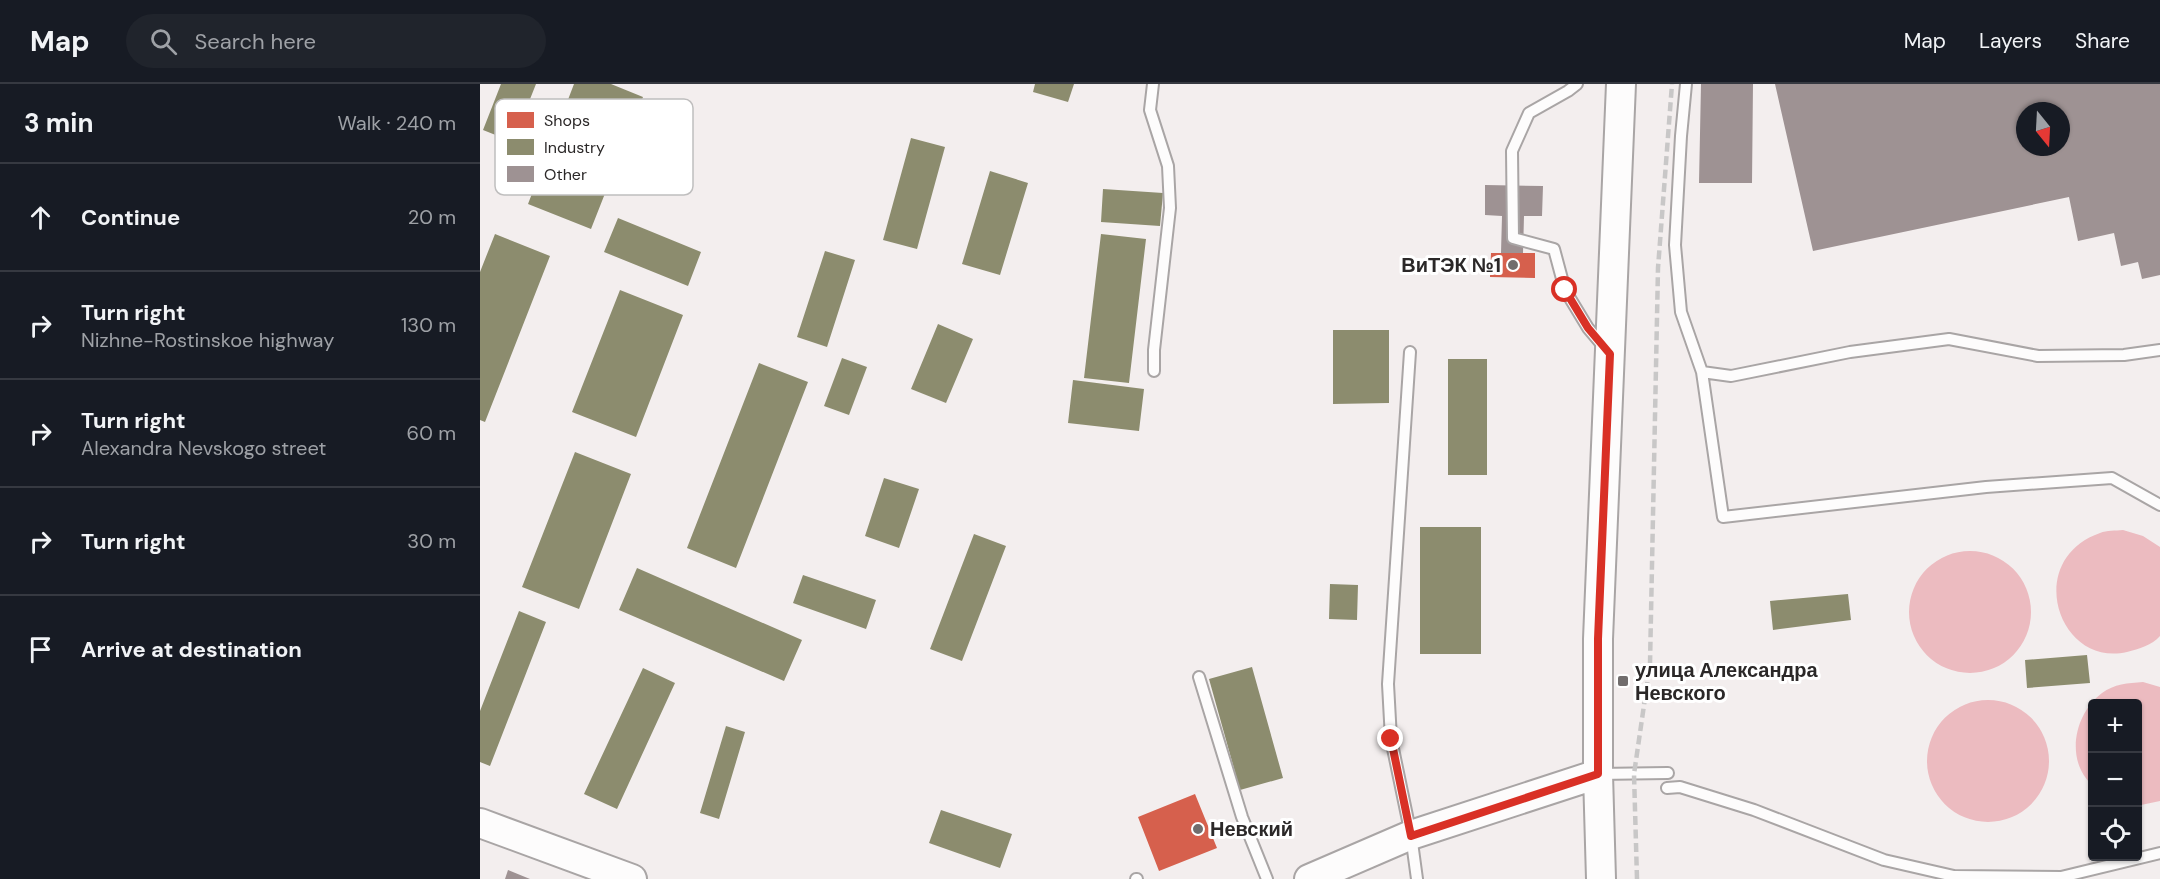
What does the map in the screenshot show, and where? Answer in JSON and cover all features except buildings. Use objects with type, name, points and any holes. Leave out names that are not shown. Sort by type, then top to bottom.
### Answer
[{"type":"street","points":[[1601,879],[1598,639],[1621,84]]},
{"type":"street","points":[[1310,879],[1411,836],[1598,774]]},
{"type":"street","points":[[480,823],[632,879]]},
{"type":"lane","points":[[1154,84],[1150,110],[1168,166],[1170,208],[1154,371]]},
{"type":"lane","points":[[1577,84],[1529,113],[1512,151],[1514,238],[1554,249],[1565,290],[1588,328],[1610,354]]},
{"type":"lane","points":[[1686,84],[1675,245],[1681,312],[1702,372],[1723,517],[1986,487],[2112,478],[2160,505]]},
{"type":"lane","points":[[1702,372],[1731,376],[1850,352],[1949,339],[2038,356],[2124,355],[2160,350]]},
{"type":"lane","points":[[1410,352],[1388,684],[1391,739],[1411,836],[1417,879]]},
{"type":"lane","points":[[1199,677],[1242,817],[1267,879]]},
{"type":"lane","points":[[1598,774],[1668,773]]},
{"type":"lane","points":[[1667,788],[1680,788],[1754,810],[1884,860],[1954,876],[2061,877],[2160,853]]},
{"type":"shaded area","points":[[2123,530],[2143,536],[2160,547],[2160,636],[2136,650],[2103,653],[2083,644],[2068,628],[2059,609],[2057,587],[2062,565],[2076,547],[2103,532]]},
{"type":"shaded area","points":[[1970,551],[1993,555],[2013,569],[2027,589],[2031,612],[2027,635],[2013,655],[1993,669],[1970,673],[1947,669],[1927,655],[1913,635],[1909,612],[1913,589],[1927,569],[1947,555]]},
{"type":"shaded area","points":[[2143,682],[2160,687],[2160,801],[2142,805],[2142,699],[2095,699],[2107,690]]},
{"type":"shaded area","points":[[1988,700],[2011,704],[2031,718],[2045,738],[2049,761],[2045,784],[2031,804],[2011,818],[1988,822],[1965,818],[1945,804],[1931,784],[1927,761],[1931,738],[1945,718],[1965,704]]},
{"type":"shaded area","points":[[2088,708],[2088,780],[2078,763],[2076,750],[2079,725]]},
{"type":"railway","points":[[1637,879],[1634,774],[1650,664],[1658,268],[1672,84]]},
{"type":"place","name":"ВиТЭК №1","points":[[1513,265]]},
{"type":"place","name":"улица Александра Невского","points":[[1623,681]]},
{"type":"place","name":"Невский","points":[[1198,829]]},
{"type":"route","points":[[1391,739],[1411,836],[1598,774],[1598,639],[1610,354],[1588,328],[1565,290]]}]
